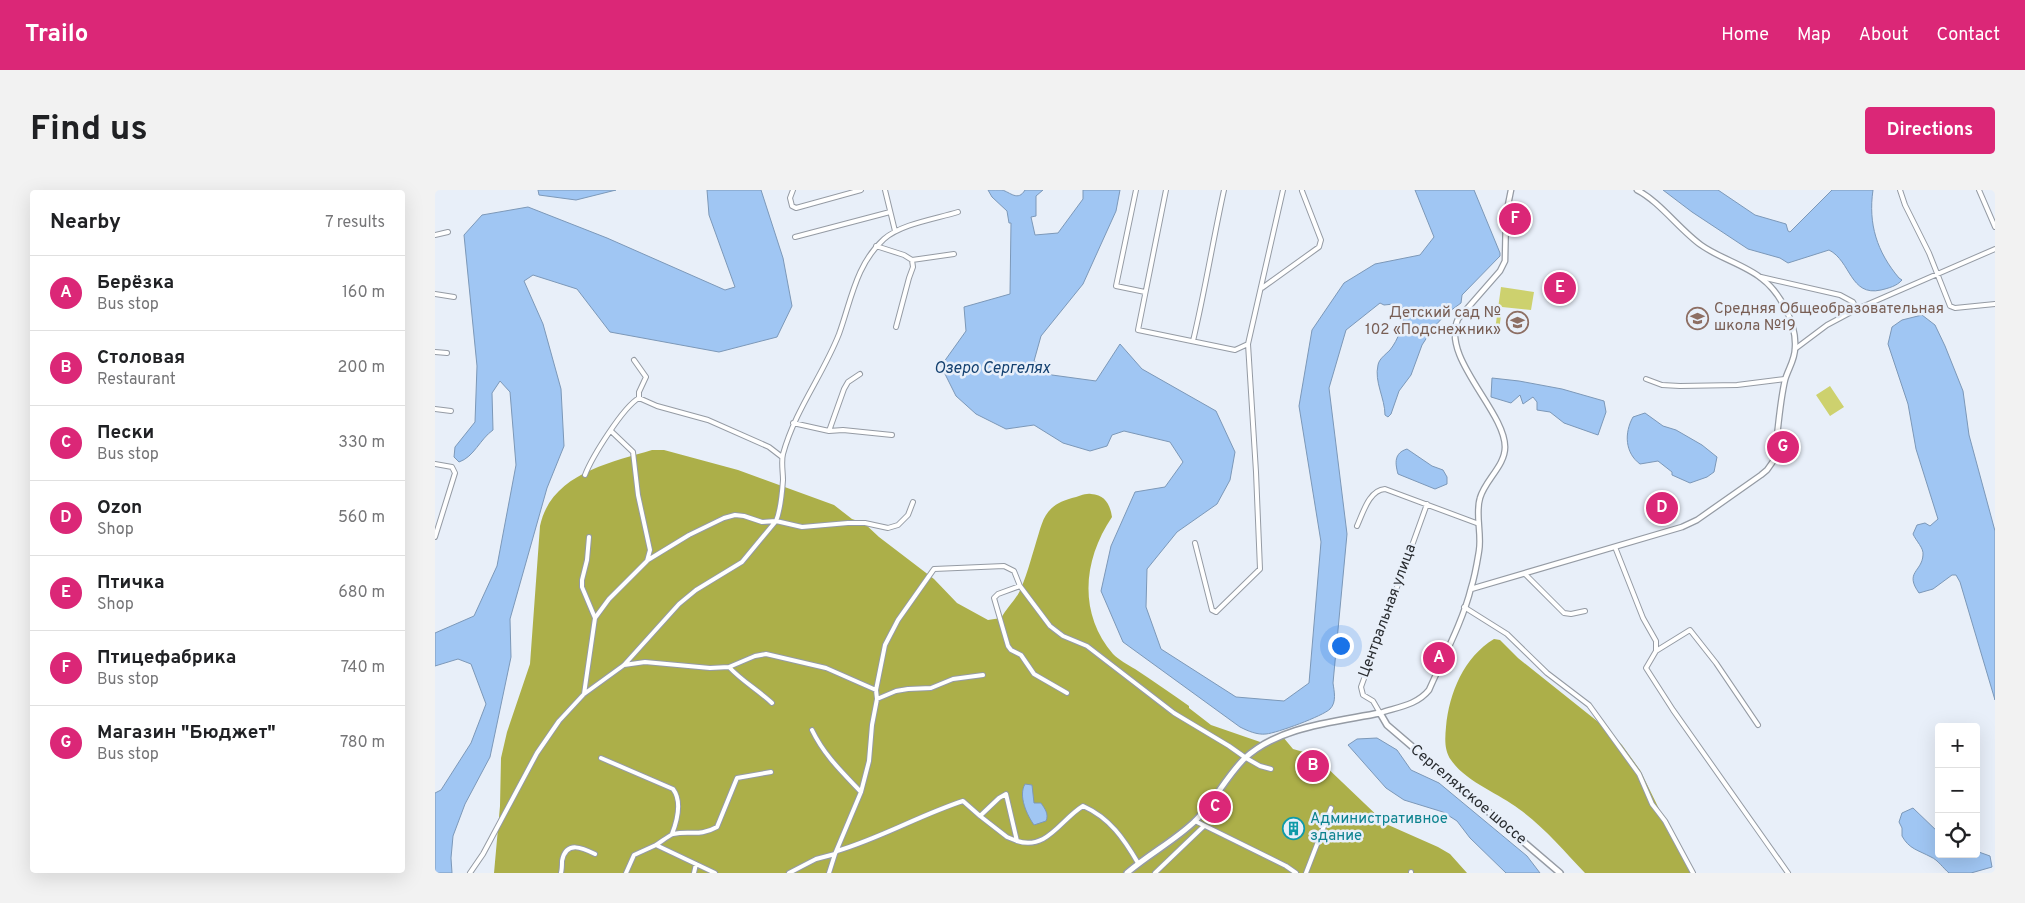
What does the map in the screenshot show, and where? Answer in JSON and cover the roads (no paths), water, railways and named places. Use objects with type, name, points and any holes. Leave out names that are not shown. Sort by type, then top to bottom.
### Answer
[{"type":"main road","points":[[1127,873],[1195,821],[1226,778],[1245,758],[1262,746],[1281,736],[1309,728],[1380,713]]},
{"type":"main road","name":"Сергеляхское шоссе","points":[[1380,713],[1387,725],[1560,873]]},
{"type":"street","points":[[793,190],[790,198],[792,206],[796,208],[861,190]]},
{"type":"street","points":[[885,190],[895,231]]},
{"type":"street","points":[[1136,190],[1116,286],[1145,292]]},
{"type":"street","points":[[1167,190],[1138,330],[1235,350],[1248,344]]},
{"type":"street","points":[[1193,341],[1207,282],[1209,261],[1224,190]]},
{"type":"street","points":[[1195,543],[1212,610],[1216,612],[1260,569],[1248,344],[1283,190]]},
{"type":"street","points":[[1380,713],[1413,704],[1426,694],[1452,639],[1471,589],[1479,548],[1479,500],[1501,462],[1505,449],[1504,440],[1491,412],[1465,366],[1454,335],[1458,319],[1500,271],[1505,261],[1506,215],[1511,190]]},
{"type":"street","points":[[1637,190],[1701,245],[1761,277],[1840,295],[1853,302],[1857,309]]},
{"type":"street","points":[[1900,190],[1914,226],[1933,262],[1936,275],[1946,292],[1950,306],[1955,308],[1995,304]]},
{"type":"street","points":[[1979,190],[1995,227]]},
{"type":"street","points":[[1262,288],[1319,247],[1321,240],[1302,191]]},
{"type":"street","points":[[795,237],[890,212]]},
{"type":"street","points":[[470,873],[483,854],[537,753],[559,721],[584,694],[624,665],[679,604],[696,590],[742,562],[776,521],[779,514],[783,481],[782,457],[793,423],[839,334],[849,300],[864,263],[876,246],[895,231],[958,212]]},
{"type":"street","points":[[435,236],[448,232]]},
{"type":"street","points":[[876,246],[904,255],[912,260],[954,254]]},
{"type":"street","points":[[1795,349],[1827,325],[1857,309],[1995,249]]},
{"type":"street","points":[[896,327],[913,267],[912,260]]},
{"type":"street","points":[[1471,589],[1681,527],[1697,520],[1767,470],[1774,460],[1785,379],[1793,361],[1795,349],[1792,325],[1773,291],[1761,277]]},
{"type":"street","points":[[435,294],[454,297]]},
{"type":"street","points":[[435,352],[447,353]]},
{"type":"street","points":[[585,475],[592,458],[630,406],[639,398],[639,392],[646,377],[634,360]]},
{"type":"street","points":[[829,431],[844,389],[848,382],[860,374]]},
{"type":"street","points":[[1647,379],[1662,385],[1680,386],[1752,384],[1785,379]]},
{"type":"street","points":[[639,398],[657,406],[708,420],[769,448],[782,457]]},
{"type":"street","points":[[435,409],[451,412]]},
{"type":"street","points":[[793,423],[829,431],[843,430],[892,435]]},
{"type":"street","points":[[611,431],[633,452],[638,495],[650,550],[647,561]]},
{"type":"street","points":[[435,464],[451,467],[455,473],[435,538]]},
{"type":"street","points":[[1357,526],[1371,498],[1381,489],[1479,524]]},
{"type":"street","points":[[584,694],[595,618],[609,600],[647,561],[677,542],[724,518],[735,515],[762,522],[776,521],[802,527],[865,523],[888,528],[898,525],[908,515],[913,502]]},
{"type":"street","name":"Центральная улица","points":[[1380,713],[1373,701],[1363,695],[1361,687],[1427,504]]},
{"type":"street","points":[[589,537],[582,587],[595,618]]},
{"type":"street","points":[[1615,547],[1643,618],[1655,641],[1657,651]]},
{"type":"street","points":[[829,873],[861,792],[869,761],[872,725],[877,699],[876,690],[885,645],[898,620],[933,569],[1004,566],[1014,571],[1020,586],[1050,626],[1063,636],[1087,646],[1174,714],[1229,746],[1245,758],[1260,766],[1271,769]]},
{"type":"street","points":[[1525,574],[1565,613],[1571,614],[1585,611]]},
{"type":"street","points":[[1020,586],[998,594],[994,598],[1008,646],[1011,650],[1021,655],[1034,674],[1067,693]]},
{"type":"street","points":[[1464,607],[1507,634],[1542,668],[1589,705],[1639,774],[1652,804],[1665,821],[1693,873]]},
{"type":"street","points":[[1758,725],[1716,663],[1690,630],[1657,651],[1646,668],[1788,873]]},
{"type":"street","points":[[624,665],[645,662],[710,668],[729,667],[755,656],[777,656],[826,668],[876,690]]},
{"type":"street","points":[[729,667],[743,682],[757,689],[772,703]]},
{"type":"street","points":[[877,699],[908,688],[931,688],[953,679],[983,674]]},
{"type":"street","points":[[812,730],[821,748],[861,792]]},
{"type":"street","points":[[601,758],[673,789],[677,794],[677,810],[672,834]]},
{"type":"street","points":[[626,873],[634,855],[656,845],[672,834],[696,834],[708,832],[717,827],[737,778],[771,772]]},
{"type":"street","points":[[980,816],[1006,794],[1017,841]]},
{"type":"street","points":[[789,873],[816,859],[866,843],[939,808],[963,801],[1007,837],[1024,844],[1042,841],[1083,806],[1114,827],[1138,864]]},
{"type":"street","points":[[1306,873],[1331,808]]},
{"type":"street","points":[[1195,821],[1286,866],[1296,873]]},
{"type":"street","points":[[1155,873],[1204,826]]},
{"type":"street","points":[[656,845],[715,873]]},
{"type":"street","points":[[561,873],[564,855],[573,847],[578,846],[595,854]]},
{"type":"street","points":[[694,873],[696,864]]},
{"type":"water","points":[[538,190],[616,190],[576,200],[539,195]]},
{"type":"water","points":[[707,190],[761,190],[783,258],[792,306],[777,337],[719,352],[610,332],[577,289],[533,275],[524,281],[543,324],[561,389],[564,446],[547,488],[510,619],[511,657],[490,757],[465,804],[453,836],[452,873],[435,873],[435,793],[441,790],[471,743],[486,704],[471,664],[458,659],[435,666],[435,633],[474,616],[497,566],[516,465],[510,392],[500,381],[492,393],[493,430],[464,460],[459,462],[454,457],[455,447],[475,422],[477,366],[464,235],[482,215],[528,207],[607,238],[725,290],[735,287],[709,215]]},
{"type":"water","name":"Озеро Сергелях","points":[[988,190],[1002,190],[1017,196],[1025,190],[1043,190],[1036,196],[1036,216],[1031,217],[1035,235],[1058,233],[1083,199],[1083,190],[1120,190],[1116,211],[1083,284],[1041,336],[1034,361],[1052,375],[1096,381],[1120,344],[1142,369],[1216,411],[1235,452],[1230,480],[1217,504],[1177,532],[1147,569],[1146,607],[1161,649],[1236,697],[1284,701],[1309,683],[1321,542],[1299,406],[1312,330],[1344,283],[1375,264],[1420,255],[1434,237],[1415,190],[1474,190],[1500,256],[1462,295],[1461,303],[1446,314],[1433,328],[1422,345],[1411,375],[1399,391],[1391,414],[1388,417],[1385,415],[1377,371],[1380,361],[1396,342],[1400,332],[1404,316],[1402,307],[1394,304],[1384,305],[1380,303],[1346,330],[1329,388],[1347,534],[1333,683],[1334,700],[1330,709],[1326,712],[1272,733],[1253,732],[1240,727],[1123,642],[1101,591],[1111,546],[1135,492],[1165,487],[1183,462],[1170,442],[1124,431],[1112,435],[1107,446],[1090,451],[1063,443],[1034,425],[1006,429],[976,414],[956,396],[941,366],[966,331],[964,307],[1010,294],[1011,223],[1009,223],[1007,211],[992,197]]},
{"type":"water","points":[[1663,190],[1718,190],[1755,215],[1786,224],[1790,232],[1832,190],[1873,190],[1872,214],[1876,237],[1891,268],[1902,280],[1890,288],[1871,291],[1857,283],[1842,262],[1829,250],[1788,263],[1780,258],[1748,249],[1692,212]]},
{"type":"water","points":[[1922,315],[1935,325],[1963,391],[1969,435],[1995,531],[1995,700],[1960,582],[1956,575],[1952,575],[1933,589],[1919,593],[1913,581],[1913,576],[1922,561],[1923,552],[1913,534],[1917,525],[1925,523],[1930,526],[1938,519],[1916,449],[1908,404],[1888,344],[1892,327],[1902,320]]},
{"type":"water","points":[[1492,378],[1562,389],[1604,401],[1606,412],[1598,435],[1564,423],[1550,412],[1537,410],[1537,402],[1533,397],[1523,404],[1520,395],[1511,403],[1491,397]]},
{"type":"water","points":[[1645,413],[1663,426],[1676,430],[1702,445],[1717,457],[1714,472],[1707,477],[1690,483],[1672,475],[1672,472],[1658,461],[1640,464],[1631,454],[1627,436],[1633,417]]},
{"type":"water","points":[[1407,449],[1432,466],[1443,470],[1447,477],[1447,484],[1435,489],[1398,474],[1396,466],[1398,456]]},
{"type":"water","points":[[1377,738],[1397,750],[1411,770],[1439,783],[1527,856],[1540,873],[1506,873],[1470,838],[1457,821],[1443,812],[1404,800],[1386,788],[1348,745],[1357,739]]},
{"type":"water","points":[[1025,784],[1032,785],[1034,803],[1041,803],[1045,809],[1047,814],[1046,821],[1034,825],[1031,821],[1026,811],[1022,794]]},
{"type":"water","points":[[1913,808],[1935,829],[1935,858],[1980,858],[1980,852],[1990,856],[1992,867],[1971,873],[1949,873],[1934,858],[1911,847],[1905,840],[1902,836],[1902,828],[1899,822],[1902,813]]},
{"type":"place","name":"Птицефабрика","points":[[1515,219]]},
{"type":"place","name":"Птичка","points":[[1560,288]]},
{"type":"place","name":"Средняя Общеобразовательная школа №19","points":[[1698,318]]},
{"type":"place","name":"Детский сад № 102 «Подснежник»","points":[[1517,322]]},
{"type":"place","name":"Магазин \"Бюджет\"","points":[[1783,447]]},
{"type":"place","name":"Ozon","points":[[1662,508]]},
{"type":"place","name":"Берёзка","points":[[1439,658]]},
{"type":"place","name":"Столовая","points":[[1313,766]]},
{"type":"place","name":"Пески","points":[[1215,807]]},
{"type":"place","name":"Административное здание","points":[[1294,828]]}]
